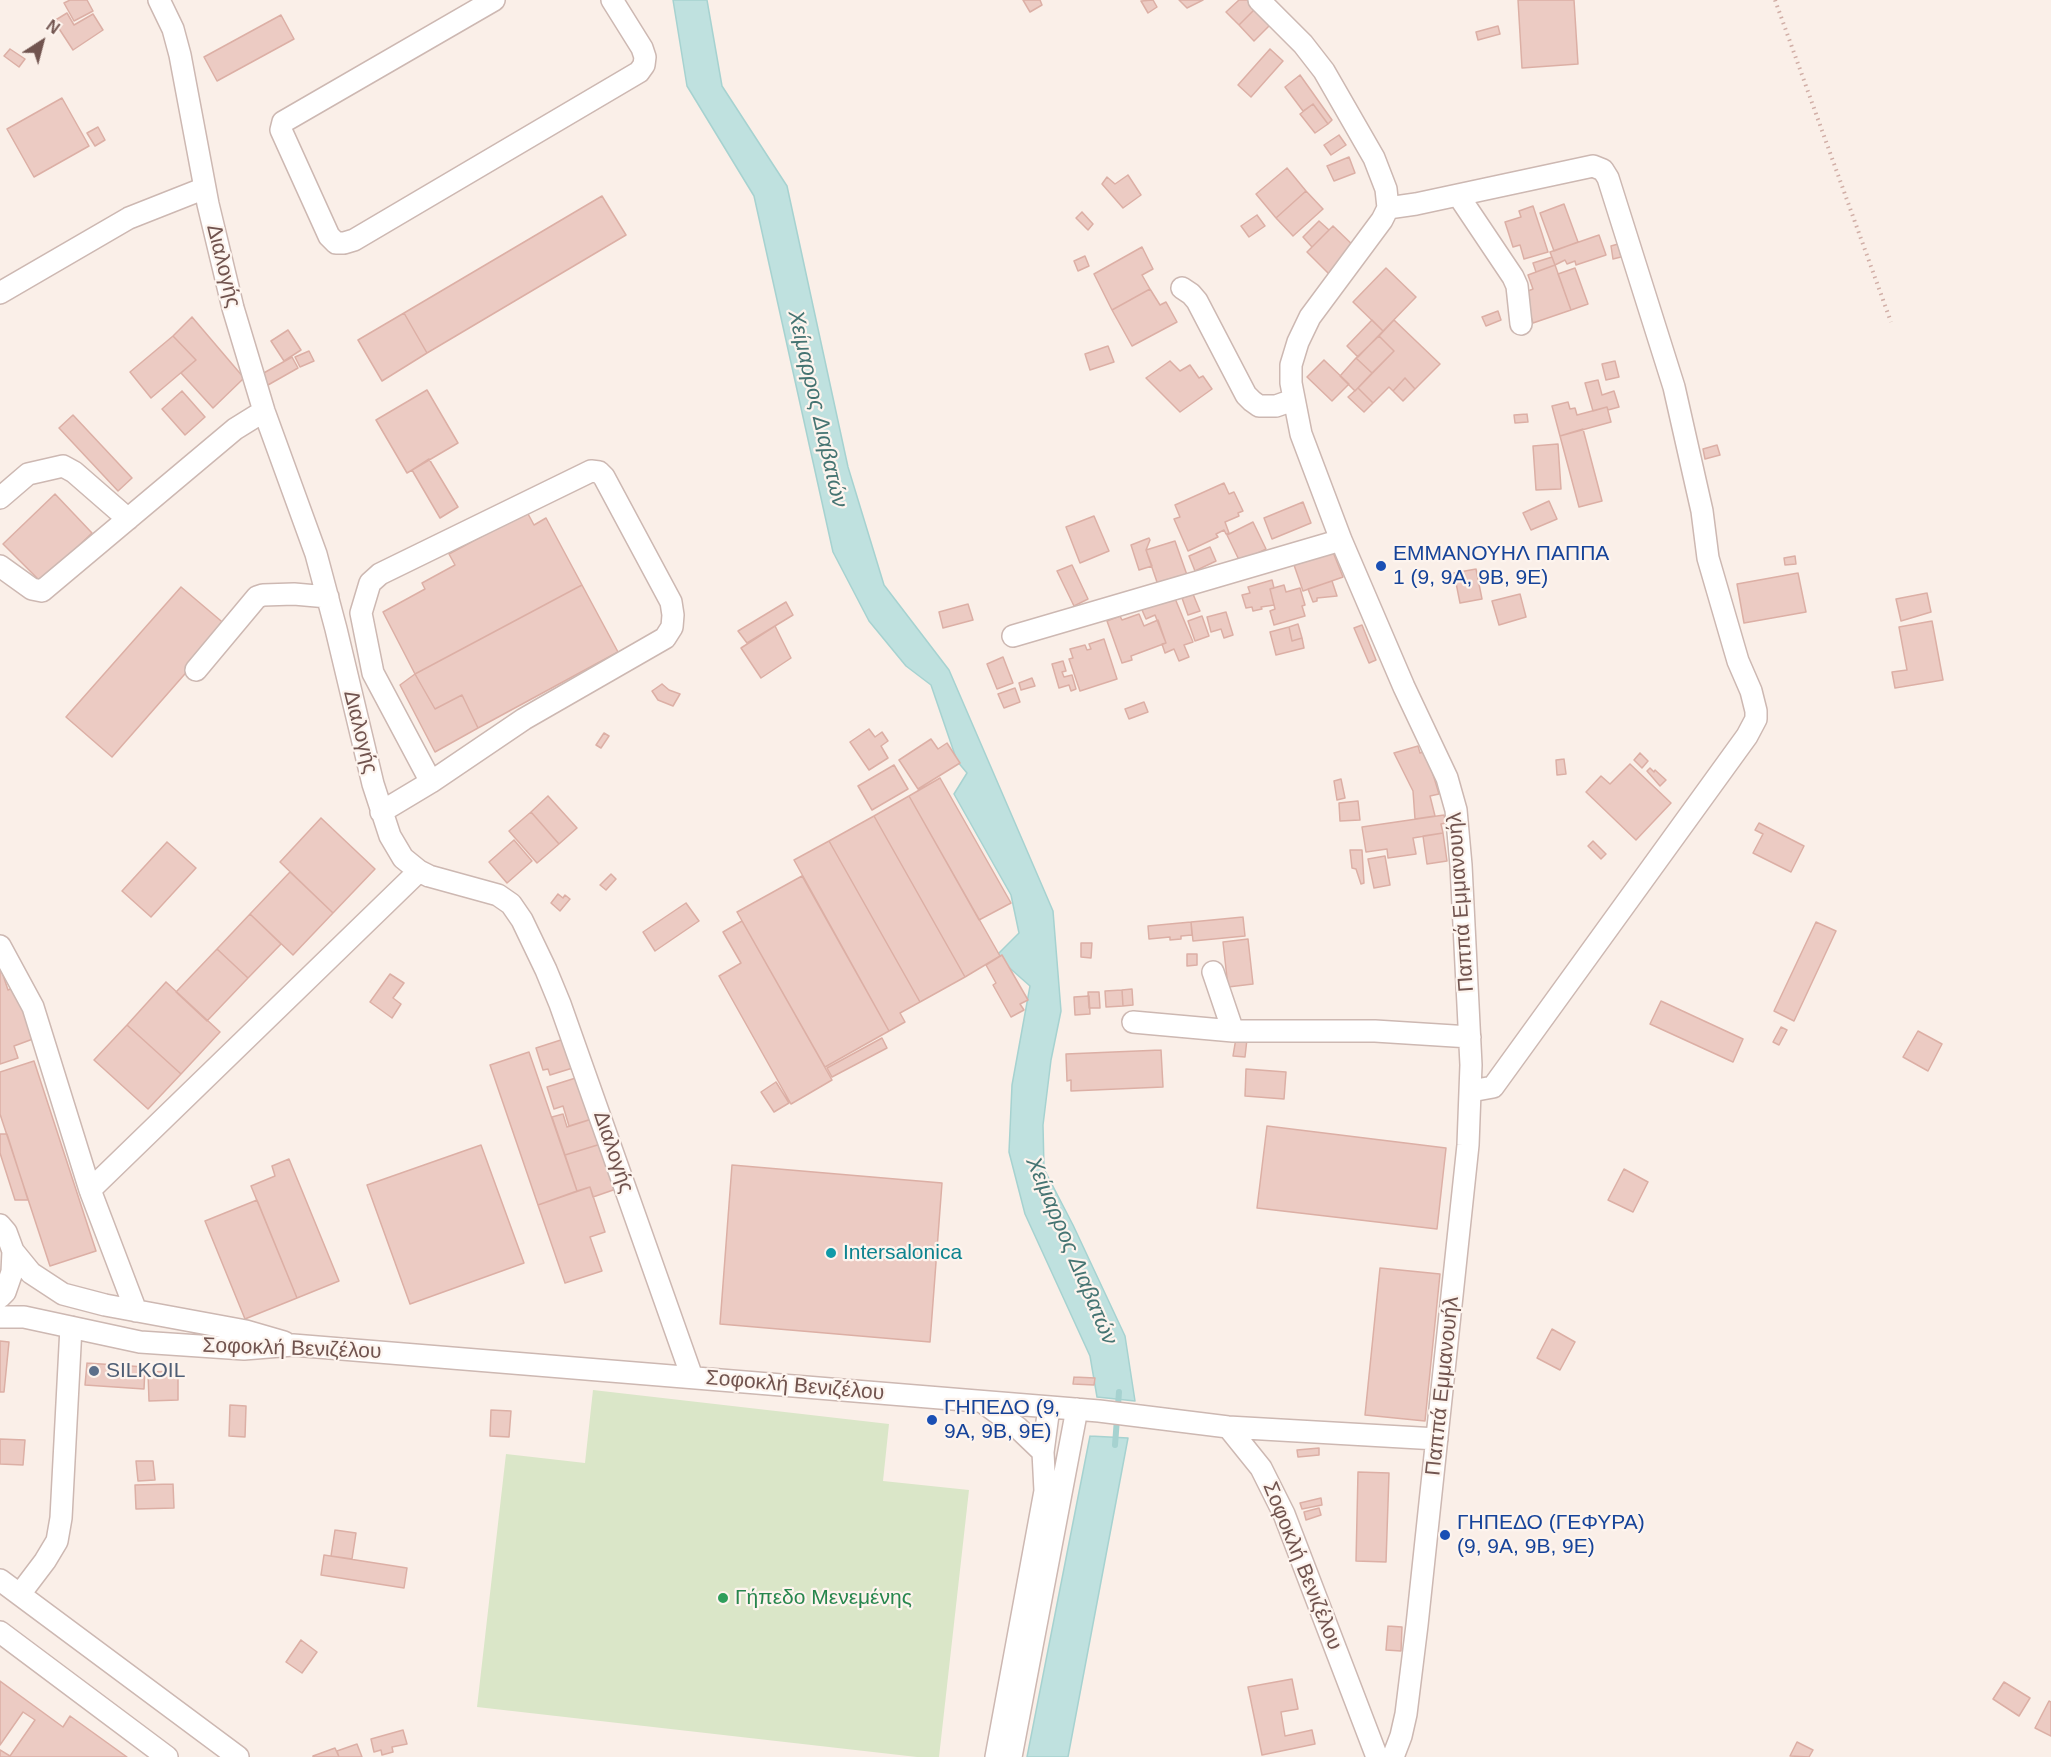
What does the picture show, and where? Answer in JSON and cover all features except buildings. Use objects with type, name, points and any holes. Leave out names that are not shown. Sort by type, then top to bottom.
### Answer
[{"type":"street","name":"Διαλογής","points":[[159,0],[170,23],[180,55],[205,188],[233,308],[264,411],[316,554],[381,812],[394,844],[404,858],[419,871],[429,876],[498,895],[511,904],[522,920],[560,1004],[692,1377]]},
{"type":"street","points":[[494,0],[283,122],[281,130],[329,236],[336,243],[354,240],[639,72],[644,65],[645,57],[642,48],[612,0]]},
{"type":"street","points":[[1259,0],[1303,44],[1324,71],[1374,158],[1386,189],[1388,208],[1593,166],[1603,170],[1608,178],[1663,348],[1702,511],[1708,558],[1738,661],[1755,702],[1756,719],[1740,745],[1493,1087],[1471,1092]]},
{"type":"street","points":[[0,293],[129,218],[205,188]]},
{"type":"street","points":[[1458,195],[1513,277],[1521,324]]},
{"type":"street","name":"Παππά Εμμανουήλ","points":[[1388,208],[1382,220],[1310,317],[1298,342],[1292,365],[1291,383],[1301,434],[1341,540],[1404,687],[1447,778],[1454,798],[1461,865],[1470,1037],[1471,1092],[1468,1145],[1406,1714],[1393,1757]]},
{"type":"street","points":[[1182,288],[1197,301],[1246,395],[1258,406],[1276,406],[1293,400]]},
{"type":"street","points":[[0,566],[32,589],[42,591],[235,429],[264,411]]},
{"type":"street","points":[[0,498],[28,474],[63,466],[74,472],[128,519]]},
{"type":"street","points":[[381,812],[431,782],[531,716],[665,638],[672,627],[674,615],[671,602],[604,477],[599,472],[591,471],[580,476],[380,573],[370,583],[361,613],[373,673],[431,782]]},
{"type":"street","points":[[1013,636],[1341,540]]},
{"type":"street","points":[[196,670],[256,597],[294,594],[328,597]]},
{"type":"street","points":[[90,1190],[419,871]]},
{"type":"street","points":[[0,946],[33,1007],[90,1190],[136,1311]]},
{"type":"street","points":[[1213,972],[1233,1031]]},
{"type":"street","points":[[1133,1022],[1233,1031],[1374,1030],[1470,1037]]},
{"type":"street","points":[[0,1225],[6,1232],[12,1251],[12,1272],[5,1292],[0,1297]]},
{"type":"street","points":[[12,1251],[30,1273],[63,1294],[136,1311],[246,1331],[293,1345]]},
{"type":"street","name":"Σοφοκλή Βενιζέλου","points":[[0,1317],[24,1317],[140,1342],[244,1349],[293,1345],[1077,1409],[1228,1427],[1261,1468],[1284,1514],[1377,1757]]},
{"type":"street","points":[[20,1594],[57,1541],[61,1518],[71,1327]]},
{"type":"street","points":[[981,1401],[1018,1428],[1043,1452]]},
{"type":"street","points":[[996,1757],[1045,1491],[1043,1452],[1049,1407]]},
{"type":"street","points":[[1011,1757],[1077,1409]]},
{"type":"street","points":[[1228,1427],[1437,1439]]},
{"type":"street","points":[[0,1580],[238,1757]]},
{"type":"street","points":[[0,1632],[167,1757]]},
{"type":"path","points":[[1775,0],[1891,322]]},
{"type":"green space","name":"Γήπεδο Μενεμένης","points":[[593,1390],[889,1424],[883,1481],[969,1490],[939,1757],[917,1757],[477,1707],[506,1454],[585,1463]]},
{"type":"water","points":[[673,0],[707,0],[722,86],[787,186],[848,467],[884,585],[949,670],[1053,911],[1061,1011],[1051,1060],[1043,1125],[1044,1169],[1125,1336],[1135,1401],[1097,1397],[1090,1356],[1025,1214],[1009,1152],[1012,1085],[1030,986],[996,956],[1019,933],[1011,895],[954,794],[967,773],[957,761],[931,685],[906,666],[869,621],[833,552],[754,196],[687,86]]},
{"type":"water","points":[[1090,1436],[1128,1438],[1068,1757],[1027,1757]]},
{"type":"waterway","name":"Χείμαρρος Διαβατών","points":[[1115,1445],[1119,1392]]},
{"type":"place","name":"ΕΜΜΑΝΟΥΗΛ ΠΑΠΠΑ 1 (9, 9Α, 9Β, 9Ε)","points":[[1381,566]]},
{"type":"place","name":"Intersalonica","points":[[831,1253]]},
{"type":"place","name":"SILKOIL","points":[[94,1371]]},
{"type":"place","name":"ΓΗΠΕΔΟ (9, 9Α, 9Β, 9Ε)","points":[[932,1420]]},
{"type":"place","name":"ΓΗΠΕΔΟ (ΓΕΦΥΡΑ) (9, 9Α, 9Β, 9Ε)","points":[[1445,1535]]},
{"type":"place","name":"Γήπεδο Μενεμένης","points":[[723,1598]]}]
